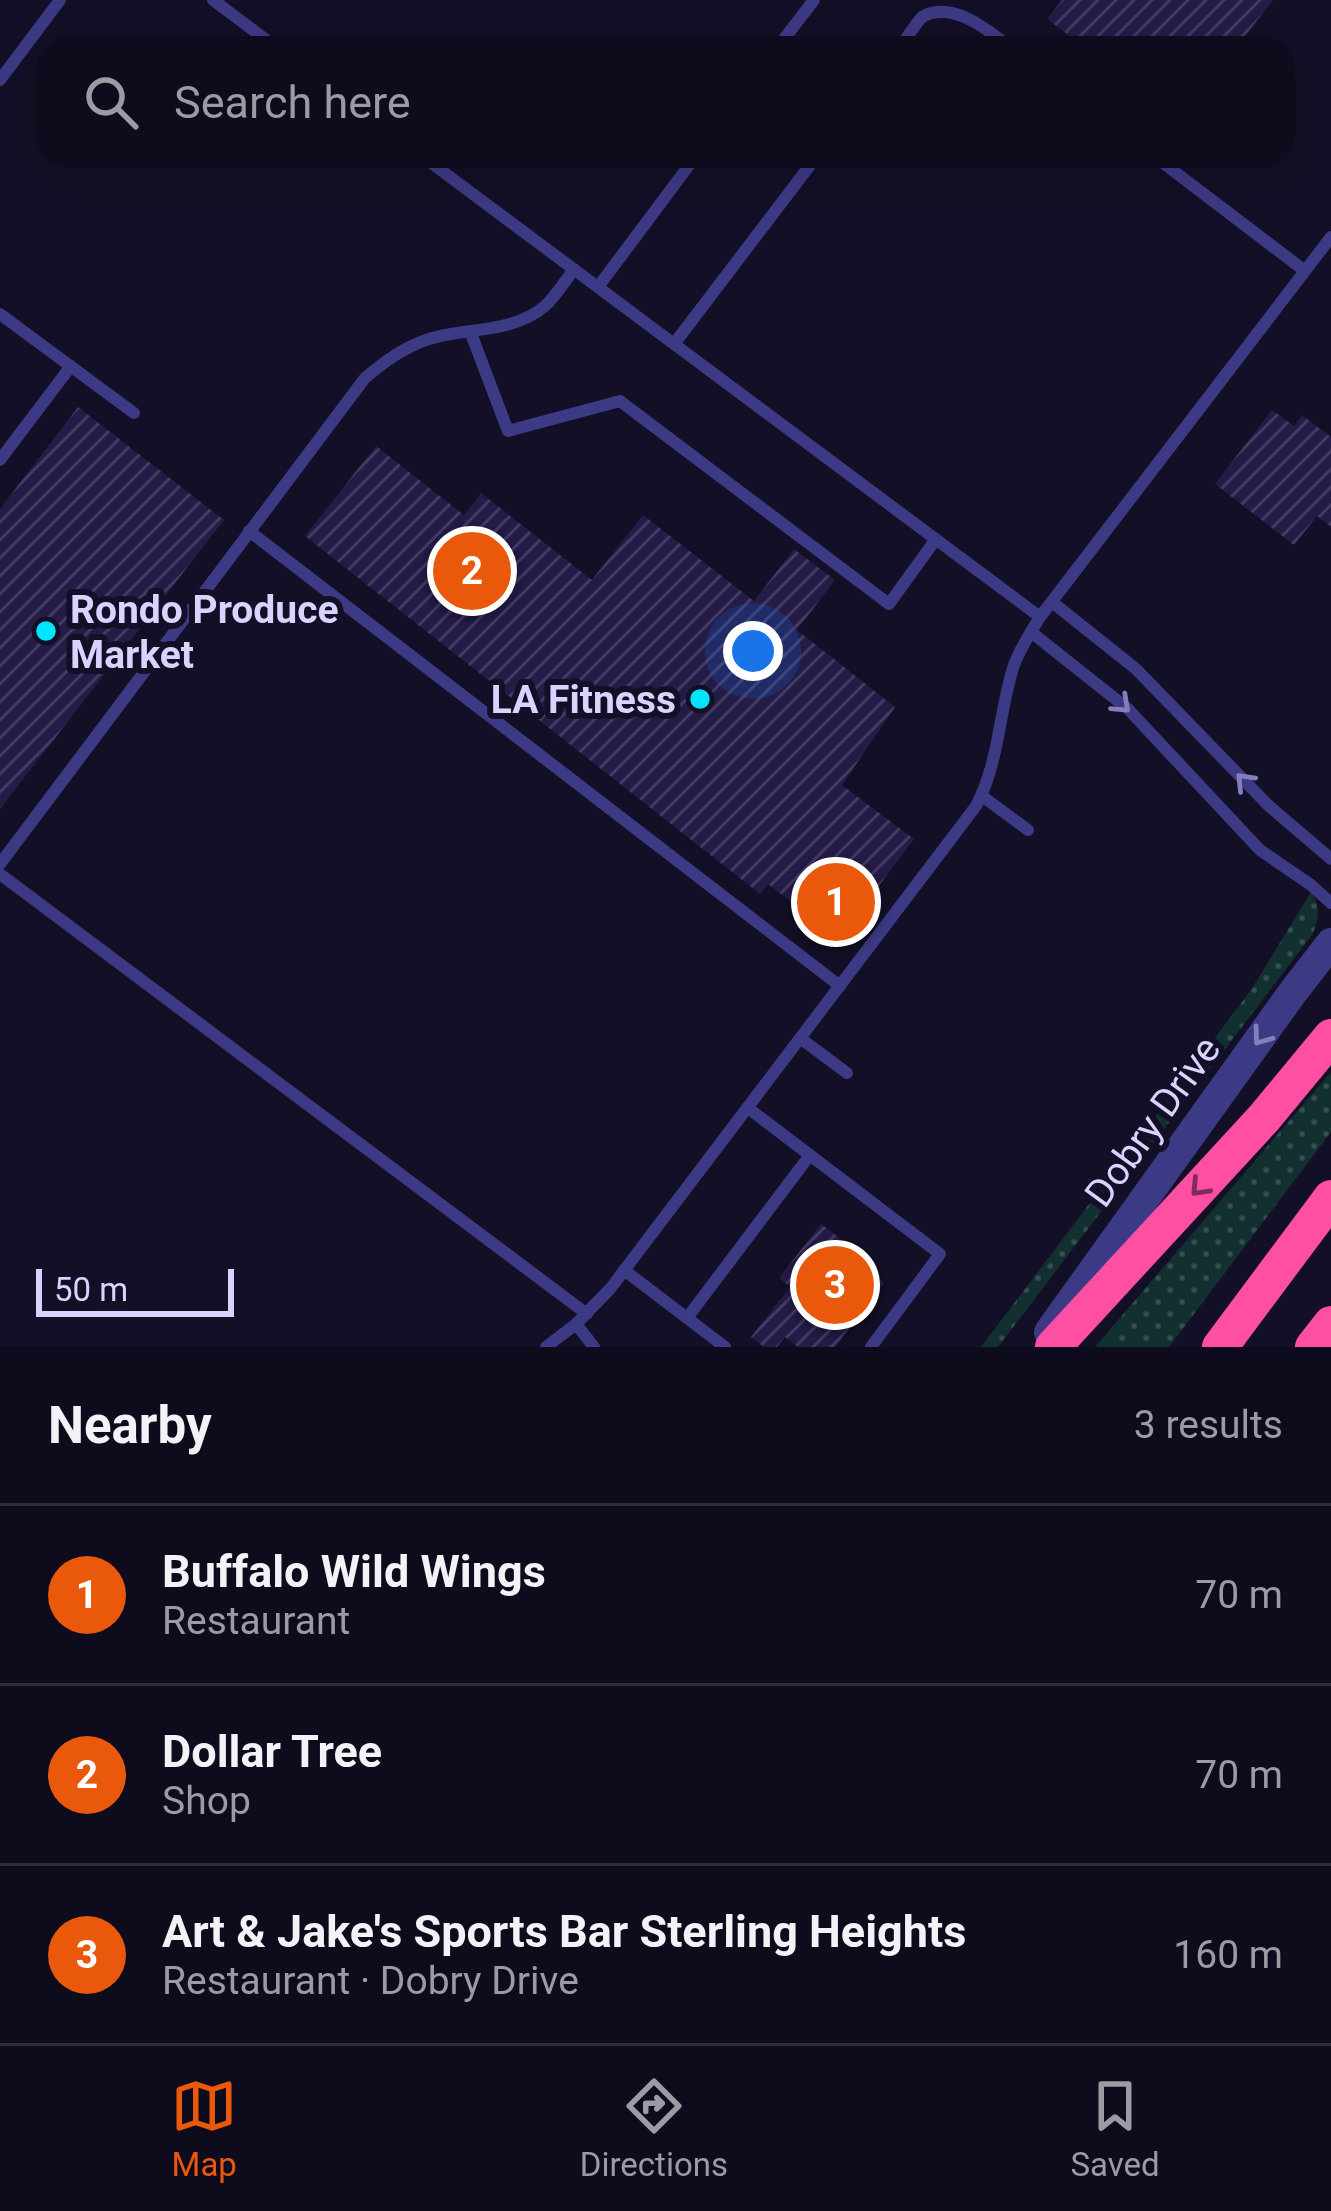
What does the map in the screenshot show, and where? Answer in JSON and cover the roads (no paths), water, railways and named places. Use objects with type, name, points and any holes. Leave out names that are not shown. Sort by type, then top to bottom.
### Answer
[{"type":"highway","points":[[1053,1347],[1264,1118],[1331,1037]]},
{"type":"highway","points":[[1220,1347],[1331,1198]]},
{"type":"highway","points":[[1313,1347],[1331,1324]]},
{"type":"street","name":"Dobry Drive","points":[[1038,1347],[1331,943]]},
{"type":"lane","points":[[0,80],[60,0]]},
{"type":"lane","points":[[213,0],[261,36]]},
{"type":"lane","points":[[787,36],[814,0]]},
{"type":"lane","points":[[908,36],[923,17],[950,5],[996,36]]},
{"type":"lane","points":[[438,168],[1040,617]]},
{"type":"lane","points":[[598,287],[687,168]]},
{"type":"lane","points":[[674,344],[808,168]]},
{"type":"lane","points":[[1170,168],[1305,271]]},
{"type":"lane","points":[[546,1347],[582,1319],[624,1270],[982,796],[1014,666],[1040,617],[1331,237]]},
{"type":"lane","points":[[0,864],[365,378],[428,340],[507,326],[530,316],[546,305],[574,269]]},
{"type":"lane","points":[[0,314],[134,413]]},
{"type":"lane","points":[[470,331],[508,431],[620,401],[889,604],[936,539]]},
{"type":"lane","points":[[0,460],[71,366]]},
{"type":"lane","points":[[249,531],[840,986]]},
{"type":"lane","points":[[1052,602],[1136,669],[1269,806],[1331,859]]},
{"type":"lane","points":[[1031,632],[1128,709],[1260,850],[1331,903]]},
{"type":"lane","points":[[982,796],[1028,830]]},
{"type":"lane","points":[[0,874],[582,1319],[594,1347]]},
{"type":"lane","points":[[800,1038],[847,1073]]},
{"type":"lane","points":[[748,1108],[940,1255],[871,1347]]},
{"type":"lane","points":[[687,1318],[810,1155]]},
{"type":"lane","points":[[624,1270],[725,1347]]},
{"type":"place","name":"Dollar Tree","points":[[472,571]]},
{"type":"place","name":"Rondo Produce Market","points":[[46,631]]},
{"type":"place","name":"LA Fitness","points":[[700,699]]},
{"type":"place","name":"Buffalo Wild Wings","points":[[836,902]]},
{"type":"place","name":"Art & Jake's Sports Bar Sterling Heights","points":[[835,1285]]}]
